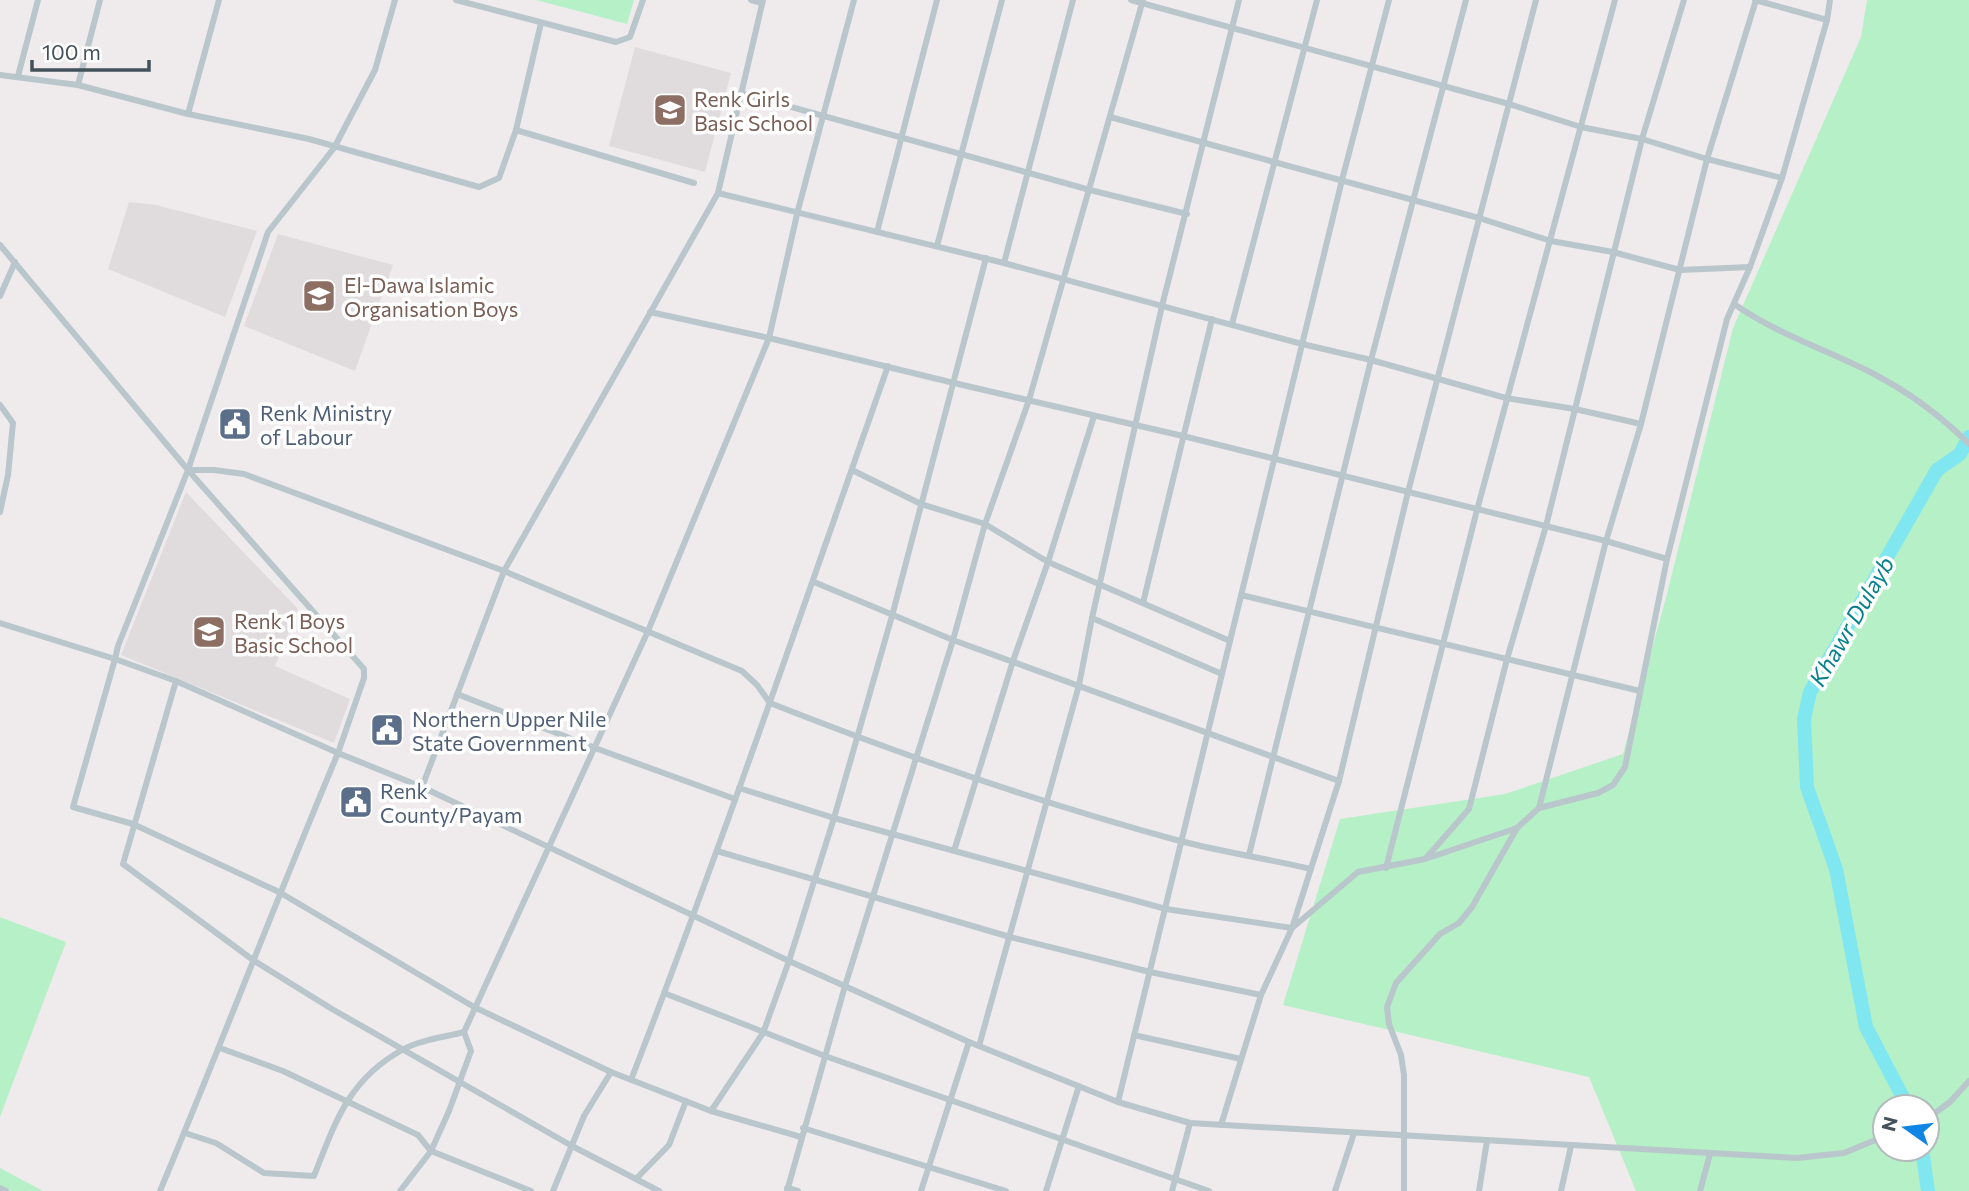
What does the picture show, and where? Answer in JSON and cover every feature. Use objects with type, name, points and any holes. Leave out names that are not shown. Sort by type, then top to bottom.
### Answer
[{"type":"street","points":[[18,76],[37,0]]},
{"type":"street","points":[[78,85],[100,0]]},
{"type":"street","points":[[188,114],[219,0]]},
{"type":"street","points":[[395,0],[375,70],[334,148],[268,232],[188,470],[118,646],[73,807],[134,824],[279,892],[474,1007],[611,1072],[711,1111],[801,1136]]},
{"type":"street","points":[[456,0],[616,42],[630,37],[643,0]]},
{"type":"street","points":[[422,787],[504,571],[718,192],[762,2],[751,0]]},
{"type":"street","points":[[400,1191],[431,1151],[449,1111],[471,1051],[464,1032],[474,1007],[648,631],[769,338],[798,211],[854,0]]},
{"type":"street","points":[[877,232],[937,0]]},
{"type":"street","points":[[937,246],[1002,0]]},
{"type":"street","points":[[1004,263],[1073,0]]},
{"type":"street","points":[[1130,0],[1143,1],[1509,104],[1581,127],[1642,139],[1782,178]]},
{"type":"street","points":[[979,1046],[1079,685],[1162,306],[1239,0]]},
{"type":"street","points":[[1232,324],[1317,0]]},
{"type":"street","points":[[1118,1102],[1342,180],[1389,0]]},
{"type":"street","points":[[1249,855],[1371,360],[1466,0]]},
{"type":"street","points":[[1221,1125],[1261,995],[1292,929],[1339,781],[1408,492],[1536,0]]},
{"type":"street","points":[[1386,868],[1506,398],[1615,0]]},
{"type":"street","points":[[1425,859],[1469,809],[1507,659],[1546,526],[1642,139],[1684,0]]},
{"type":"street","points":[[1539,808],[1606,541],[1641,424],[1707,159],[1755,0],[1827,20]]},
{"type":"street","points":[[1404,1191],[1404,1075],[1401,1055],[1389,1024],[1387,1007],[1396,983],[1440,934],[1459,923],[1472,907],[1517,828],[1539,808],[1598,793],[1613,785],[1625,767],[1667,559],[1727,319],[1750,267],[1782,178],[1827,20],[1830,0]]},
{"type":"street","points":[[798,1191],[787,1189],[803,1128],[891,834],[953,640],[985,524],[1028,400],[1143,1]]},
{"type":"street","points":[[0,75],[78,85],[188,114],[309,139],[480,187],[499,178],[516,130],[541,23]]},
{"type":"street","points":[[741,93],[1090,190],[1187,214]]},
{"type":"street","points":[[1110,117],[1479,218],[1551,241],[1612,252],[1680,270],[1750,267]]},
{"type":"street","points":[[516,130],[694,183]]},
{"type":"street","points":[[718,192],[986,258],[1506,398],[1575,409],[1641,424]]},
{"type":"street","points":[[0,245],[188,470],[364,669],[364,678],[338,752],[160,1191]]},
{"type":"street","points":[[711,1111],[763,1033],[815,881],[892,616],[986,258]]},
{"type":"street","points":[[0,296],[15,262]]},
{"type":"street","points":[[1734,304],[1759,322],[1874,374],[1926,404],[1969,444]]},
{"type":"street","points":[[650,312],[1274,458],[1606,541],[1667,559]]},
{"type":"street","points":[[1143,603],[1212,319]]},
{"type":"street","points":[[631,1080],[814,582],[888,366]]},
{"type":"street","points":[[0,405],[13,423],[8,475],[0,512]]},
{"type":"street","points":[[954,851],[1094,416]]},
{"type":"street","points":[[188,470],[244,474],[504,571],[742,671],[770,703],[915,758],[1047,803],[1183,841],[1311,869]]},
{"type":"street","points":[[852,470],[921,504],[985,524],[1048,562],[1230,641]]},
{"type":"street","points":[[814,582],[953,640],[1339,781]]},
{"type":"street","points":[[1241,595],[1640,691]]},
{"type":"street","points":[[1092,618],[1222,674]]},
{"type":"street","points":[[0,623],[177,681],[422,787],[789,961],[969,1042],[1118,1102],[1190,1123],[1797,1158],[1844,1153],[1871,1142]]},
{"type":"street","points":[[177,681],[123,864],[253,960],[332,1009],[572,1146],[659,1191]]},
{"type":"street","points":[[457,694],[735,799]]},
{"type":"street","points":[[739,788],[834,818],[1166,909],[1292,929],[1358,872],[1425,859],[1517,828]]},
{"type":"street","points":[[717,851],[1010,937],[1150,972],[1261,995]]},
{"type":"street","points":[[664,993],[825,1056],[1209,1191]]},
{"type":"street","points":[[185,1133],[216,1143],[264,1174],[314,1176],[346,1101],[370,1072],[403,1049],[464,1032]]},
{"type":"street","points":[[1134,1035],[1241,1059]]},
{"type":"street","points":[[921,1191],[969,1042]]},
{"type":"street","points":[[220,1048],[283,1071],[418,1135],[431,1151],[531,1191]]},
{"type":"street","points":[[553,1191],[584,1115],[611,1072]]},
{"type":"street","points":[[1941,1109],[1969,1081]]},
{"type":"street","points":[[1046,1191],[1079,1086]]},
{"type":"street","points":[[636,1179],[669,1145],[686,1101]]},
{"type":"street","points":[[1172,1191],[1190,1123]]},
{"type":"street","points":[[803,1128],[1006,1191]]},
{"type":"street","points":[[1335,1191],[1354,1133]]},
{"type":"street","points":[[1479,1191],[1487,1141]]},
{"type":"street","points":[[1560,1191],[1571,1146]]},
{"type":"street","points":[[1700,1191],[1710,1154]]},
{"type":"street","points":[[0,1188],[6,1191]]},
{"type":"shaded area","name":"Renk Girls Basic School","points":[[635,47],[731,73],[705,172],[609,146]]},
{"type":"shaded area","points":[[129,202],[156,205],[257,231],[225,317],[108,269]]},
{"type":"shaded area","name":"El-Dawa Islamic Organisation Boys","points":[[278,234],[393,265],[355,371],[244,326]]},
{"type":"shaded area","name":"Renk 1 Boys Basic School","points":[[186,492],[298,609],[275,666],[350,699],[334,743],[121,655]]},
{"type":"green space","points":[[536,0],[634,0],[627,24]]},
{"type":"green space","points":[[1867,0],[1969,0],[1969,1191],[1636,1191],[1589,1077],[1283,1005],[1340,819],[1505,794],[1623,754],[1667,594],[1733,328],[1861,37]]},
{"type":"green space","points":[[0,917],[66,942],[0,1117]]},
{"type":"green space","points":[[0,1168],[43,1191],[0,1191]]},
{"type":"waterway","name":"Khawr Dulayb","points":[[1901,1093],[1866,1027],[1836,869],[1807,787],[1804,719],[1810,692],[1937,470],[1960,454],[1969,437]]},
{"type":"waterway","name":"Khawr Dulayb","points":[[1924,1163],[1928,1191]]},
{"type":"place","name":"Renk Girls Basic School","points":[[670,110]]},
{"type":"place","name":"El-Dawa Islamic Organisation Boys","points":[[319,296]]},
{"type":"place","name":"Renk Ministry of Labour","points":[[235,424]]},
{"type":"place","name":"Renk 1 Boys Basic School","points":[[209,632]]},
{"type":"place","name":"Northern Upper Nile State Government","points":[[387,730]]},
{"type":"place","name":"Renk County/Payam","points":[[356,802]]}]
